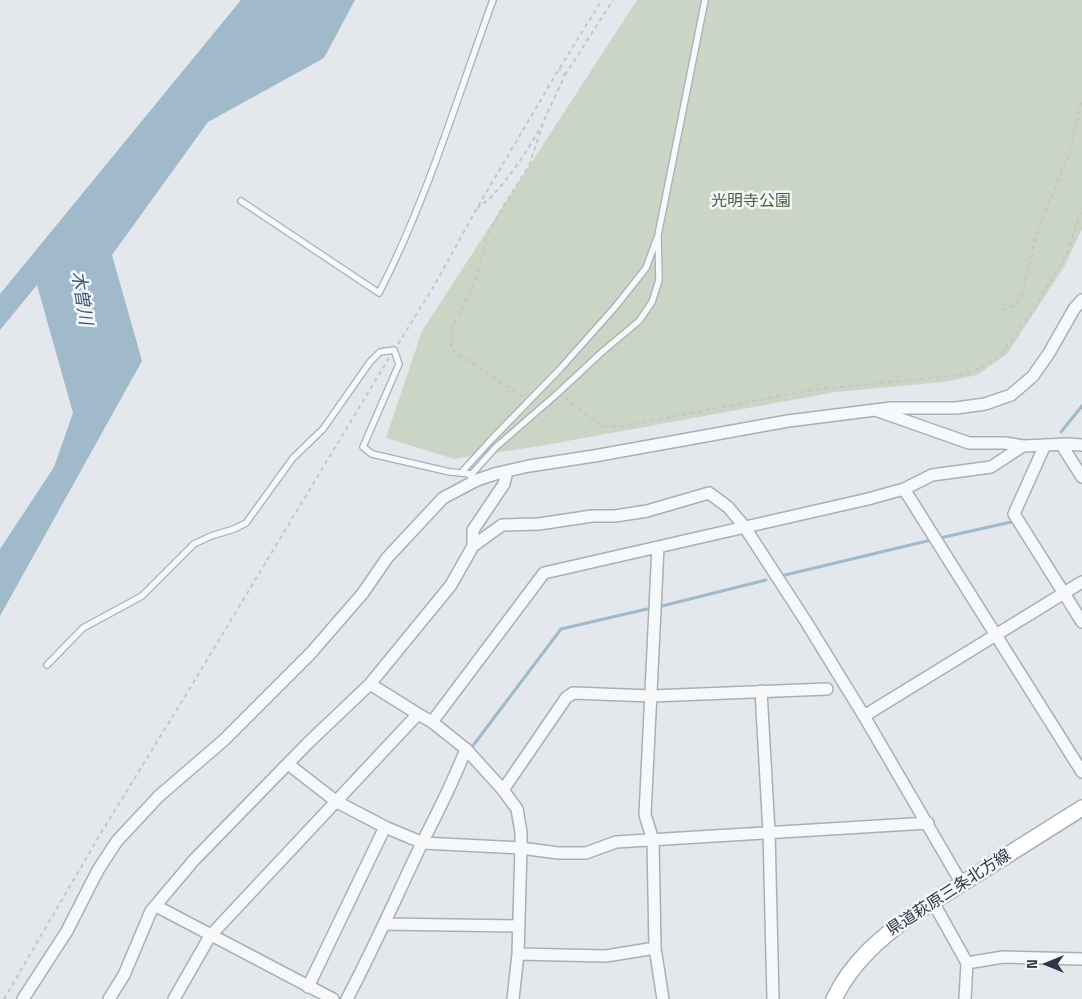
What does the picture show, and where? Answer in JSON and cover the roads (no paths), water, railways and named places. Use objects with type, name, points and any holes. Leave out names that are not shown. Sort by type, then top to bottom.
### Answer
[{"type":"main road","name":"県道萩原三条北方線","points":[[834,999],[847,976],[886,934],[933,902],[1082,808]]},
{"type":"street","points":[[23,999],[67,931],[98,870],[117,841],[159,796],[224,740],[311,653],[363,593],[387,558],[443,498],[469,479],[788,421],[875,410],[923,407],[956,408],[985,404],[1010,395],[1033,376],[1082,300]]},
{"type":"street","points":[[875,410],[969,443],[1005,443],[1023,446],[1082,444]]},
{"type":"street","points":[[1061,444],[1082,478]]},
{"type":"street","points":[[1045,445],[1014,514],[1082,622]]},
{"type":"street","points":[[432,722],[544,573],[868,499],[904,489],[932,475],[990,467],[1023,446]]},
{"type":"street","points":[[473,546],[473,530],[504,484],[507,471]]},
{"type":"street","points":[[904,489],[1082,772]]},
{"type":"street","points":[[109,999],[124,975],[151,911],[194,860],[370,684],[451,585],[473,546],[502,525],[539,524],[592,516],[623,515],[647,511],[709,493],[728,507],[744,526],[805,620],[928,823],[962,884]]},
{"type":"street","points":[[658,547],[645,814],[653,840],[654,948],[663,999]]},
{"type":"street","points":[[864,716],[1082,582]]},
{"type":"street","points":[[370,684],[432,722],[466,749],[503,790],[517,810],[522,832],[522,848],[518,954],[513,999]]},
{"type":"street","points":[[503,790],[566,698],[573,693],[652,696],[827,689]]},
{"type":"street","points":[[761,692],[769,832],[773,999]]},
{"type":"street","points":[[174,999],[210,936],[418,714]]},
{"type":"street","points":[[347,999],[452,785],[466,749]]},
{"type":"street","points":[[288,764],[337,802],[385,827],[423,843],[522,848],[558,853],[586,852],[616,842],[928,823]]},
{"type":"street","points":[[308,987],[385,827]]},
{"type":"street","points":[[933,902],[968,963],[965,999]]},
{"type":"street","points":[[156,906],[333,999]]},
{"type":"street","points":[[384,924],[518,926]]},
{"type":"street","points":[[518,954],[606,956],[654,948]]},
{"type":"street","points":[[968,963],[1003,957],[1082,959]]},
{"type":"lane","points":[[241,201],[378,293],[400,253],[452,116],[493,0]]},
{"type":"lane","points":[[461,473],[560,369],[616,306],[646,268],[658,235],[705,0]]},
{"type":"lane","points":[[47,665],[83,628],[142,596],[194,544],[211,536],[234,530],[246,523],[293,458],[323,429],[370,362],[380,352],[394,350],[399,364],[363,447],[372,454],[461,473],[469,479],[496,447],[639,321],[652,302],[659,280],[658,235]]},
{"type":"water","name":"木曽川","points":[[241,0],[355,0],[324,58],[208,122],[112,255],[142,361],[0,616],[0,549],[54,467],[73,413],[37,285],[0,330],[0,294]]},
{"type":"waterway","points":[[1061,432],[1082,406]]},
{"type":"waterway","points":[[940,538],[1011,522]]},
{"type":"waterway","points":[[781,576],[931,540]]},
{"type":"waterway","points":[[658,607],[766,580]]},
{"type":"waterway","points":[[472,747],[561,629],[647,609]]},
{"type":"park label","name":"光明寺公園","points":[[751,202]]}]
